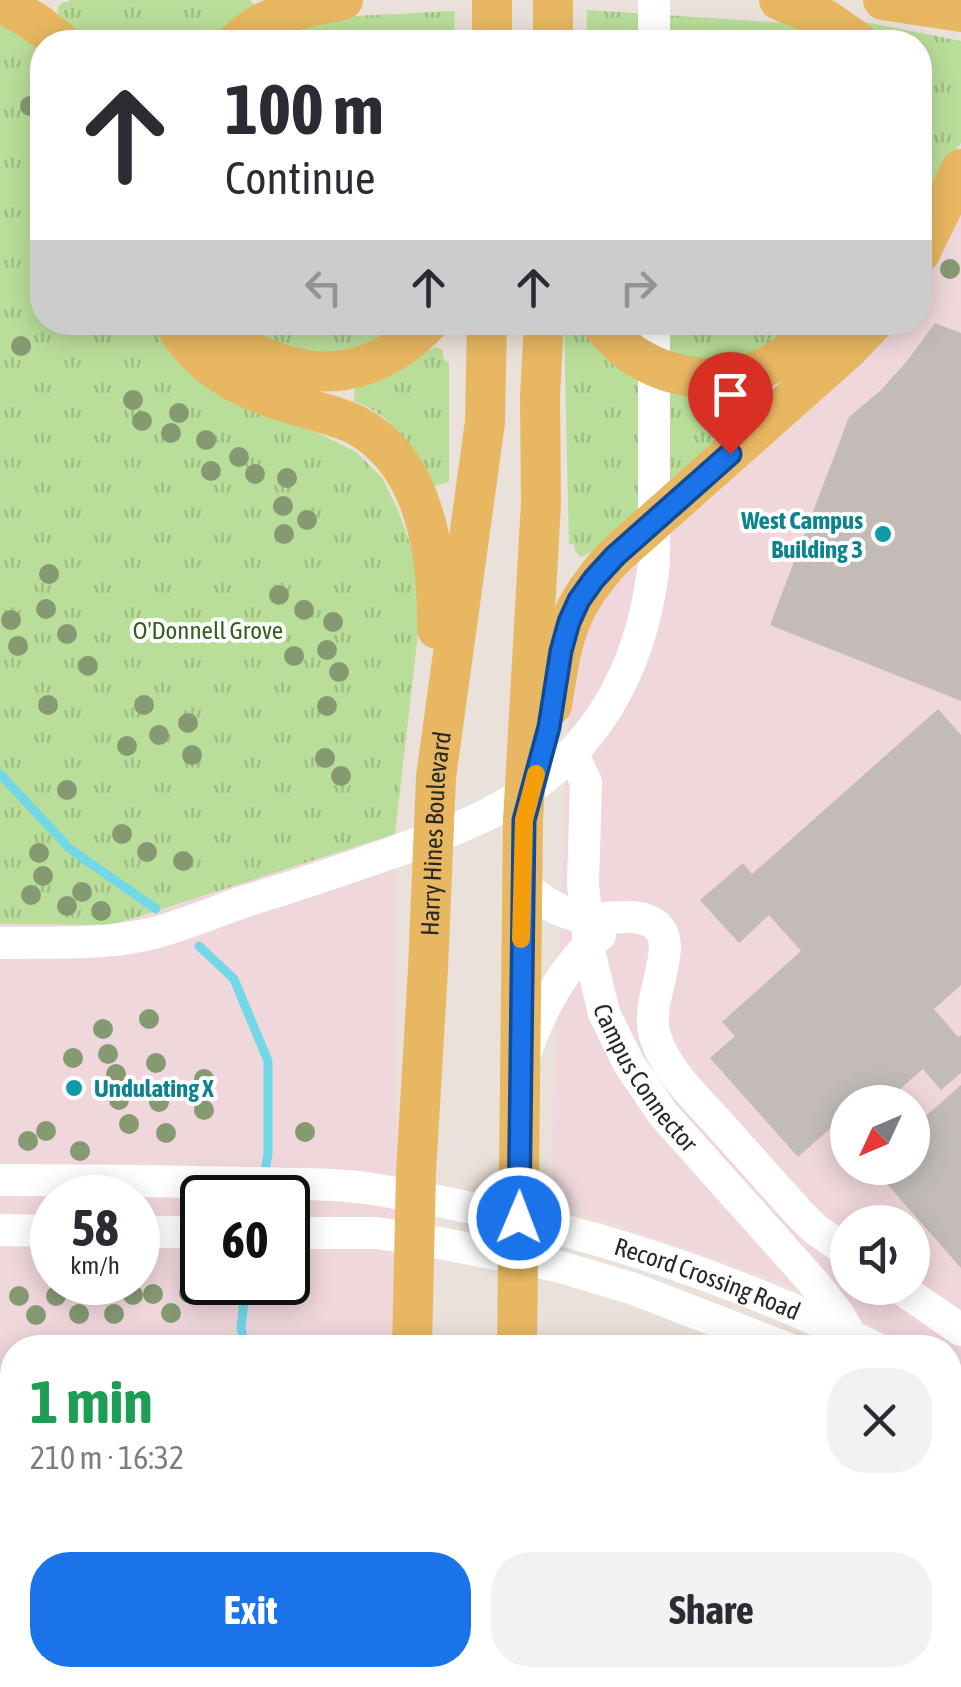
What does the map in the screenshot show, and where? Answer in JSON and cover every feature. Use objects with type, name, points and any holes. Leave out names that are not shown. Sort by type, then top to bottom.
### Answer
[{"type":"main road","points":[[252,30],[295,10],[342,0]]},
{"type":"main road","points":[[492,0],[492,30]]},
{"type":"main road","points":[[552,30],[553,0]]},
{"type":"main road","points":[[779,0],[825,19],[841,30]]},
{"type":"main road","points":[[883,0],[961,12]]},
{"type":"main road","points":[[0,1],[45,30]]},
{"type":"main road","points":[[932,229],[961,170]]},
{"type":"main road","points":[[183,335],[192,348],[237,385],[354,424],[392,456],[409,480],[420,505],[435,570],[436,777]]},
{"type":"main road","points":[[227,335],[251,352],[284,366],[327,371],[362,366],[396,351],[417,335]]},
{"type":"main road","name":"Harry Hines Boulevard","points":[[412,1335],[415,1198],[436,777],[485,422],[487,335]]},
{"type":"main road","points":[[516,1335],[522,886],[542,503],[543,335]]},
{"type":"main road","points":[[611,335],[639,359],[672,374],[702,378],[740,376],[772,364],[810,335]]},
{"type":"main road","points":[[524,820],[549,727],[561,651],[569,622],[586,589],[615,556],[861,335]]},
{"type":"street","points":[[654,0],[654,30]]},
{"type":"street","points":[[2,943],[145,935],[307,884],[492,814],[534,786],[572,753],[594,727],[624,677],[648,607],[654,563],[654,335]]},
{"type":"street","name":"Campus Connector","points":[[572,753],[586,782],[583,884],[590,954],[604,1013],[629,1064],[663,1114],[812,1282],[839,1314],[850,1335]]},
{"type":"street","points":[[522,886],[546,904],[572,915],[640,917],[661,930],[666,953],[654,994],[651,1024],[662,1054],[798,1213],[830,1239]]},
{"type":"street","points":[[520,1068],[532,1035],[560,982],[590,944],[624,918]]},
{"type":"street","name":"Record Crossing Road","points":[[0,1180],[142,1180],[376,1189],[415,1198],[752,1335]]},
{"type":"street","points":[[0,1230],[30,1231]]},
{"type":"street","name":"Record Crossing Road","points":[[310,1233],[518,1238],[636,1252],[821,1320],[850,1335]]},
{"type":"street","points":[[925,1305],[961,1330]]},
{"type":"shaded area","points":[[0,20],[30,236],[30,335],[74,335],[356,452],[383,479],[399,513],[420,616],[395,834],[398,1335],[0,1335]]},
{"type":"shaded area","points":[[961,198],[961,1335],[889,1335],[770,1278],[582,1213],[561,1201],[553,1181],[552,1143],[571,663],[605,587],[877,335],[932,335],[932,255]]},
{"type":"green space","points":[[250,0],[257,8],[227,30],[68,30],[59,17],[58,6],[69,2]]},
{"type":"green space","points":[[587,10],[786,23],[802,30],[586,30]]},
{"type":"green space","points":[[455,11],[454,30],[296,30],[335,17]]},
{"type":"green space","name":"O'Donnell Grove","points":[[0,20],[30,41],[30,335],[169,335],[259,411],[356,452],[383,479],[399,513],[417,562],[420,616],[395,834],[112,925],[0,924]]},
{"type":"green space","points":[[865,22],[905,30],[868,30]]},
{"type":"green space","points":[[932,35],[961,41],[961,143],[932,189]]},
{"type":"green space","points":[[262,335],[388,335],[345,354],[286,349]]},
{"type":"green space","points":[[564,335],[616,335],[756,385],[767,400],[598,552],[594,550],[581,557],[574,544],[569,544]]},
{"type":"green space","points":[[639,335],[782,335],[760,351],[713,362],[673,356]]},
{"type":"green space","points":[[436,347],[449,362],[449,482],[434,486],[411,447],[391,425],[354,401],[355,382]]},
{"type":"building","name":"West Campus Building 3","points":[[935,323],[961,333],[961,701],[770,625],[849,417],[881,390],[926,335],[932,335]]},
{"type":"building","points":[[938,709],[961,735],[961,985],[934,1009],[958,1037],[961,1035],[961,1073],[941,1090],[923,1069],[905,1085],[830,1085],[830,1129],[798,1157],[710,1058],[735,1036],[722,1022],[801,951],[769,915],[739,943],[700,900],[743,863],[752,874]]},
{"type":"building","points":[[961,1085],[961,1268],[930,1233],[930,1205],[906,1205],[888,1185],[930,1185],[930,1112]]},
{"type":"waterway","points":[[0,774],[70,849],[156,909]]},
{"type":"waterway","points":[[199,946],[234,979],[268,1061],[268,1154],[264,1175]]},
{"type":"waterway","points":[[243,1335],[244,1305]]},
{"type":"slow traffic","points":[[521,939],[524,820],[536,774]]},
{"type":"place","name":"West Campus Building 3","points":[[883,534]]},
{"type":"place","name":"Undulating X","points":[[74,1088]]},
{"type":"route","points":[[519,1218],[524,820],[549,727],[569,622],[579,600],[615,556],[730,454]]}]
